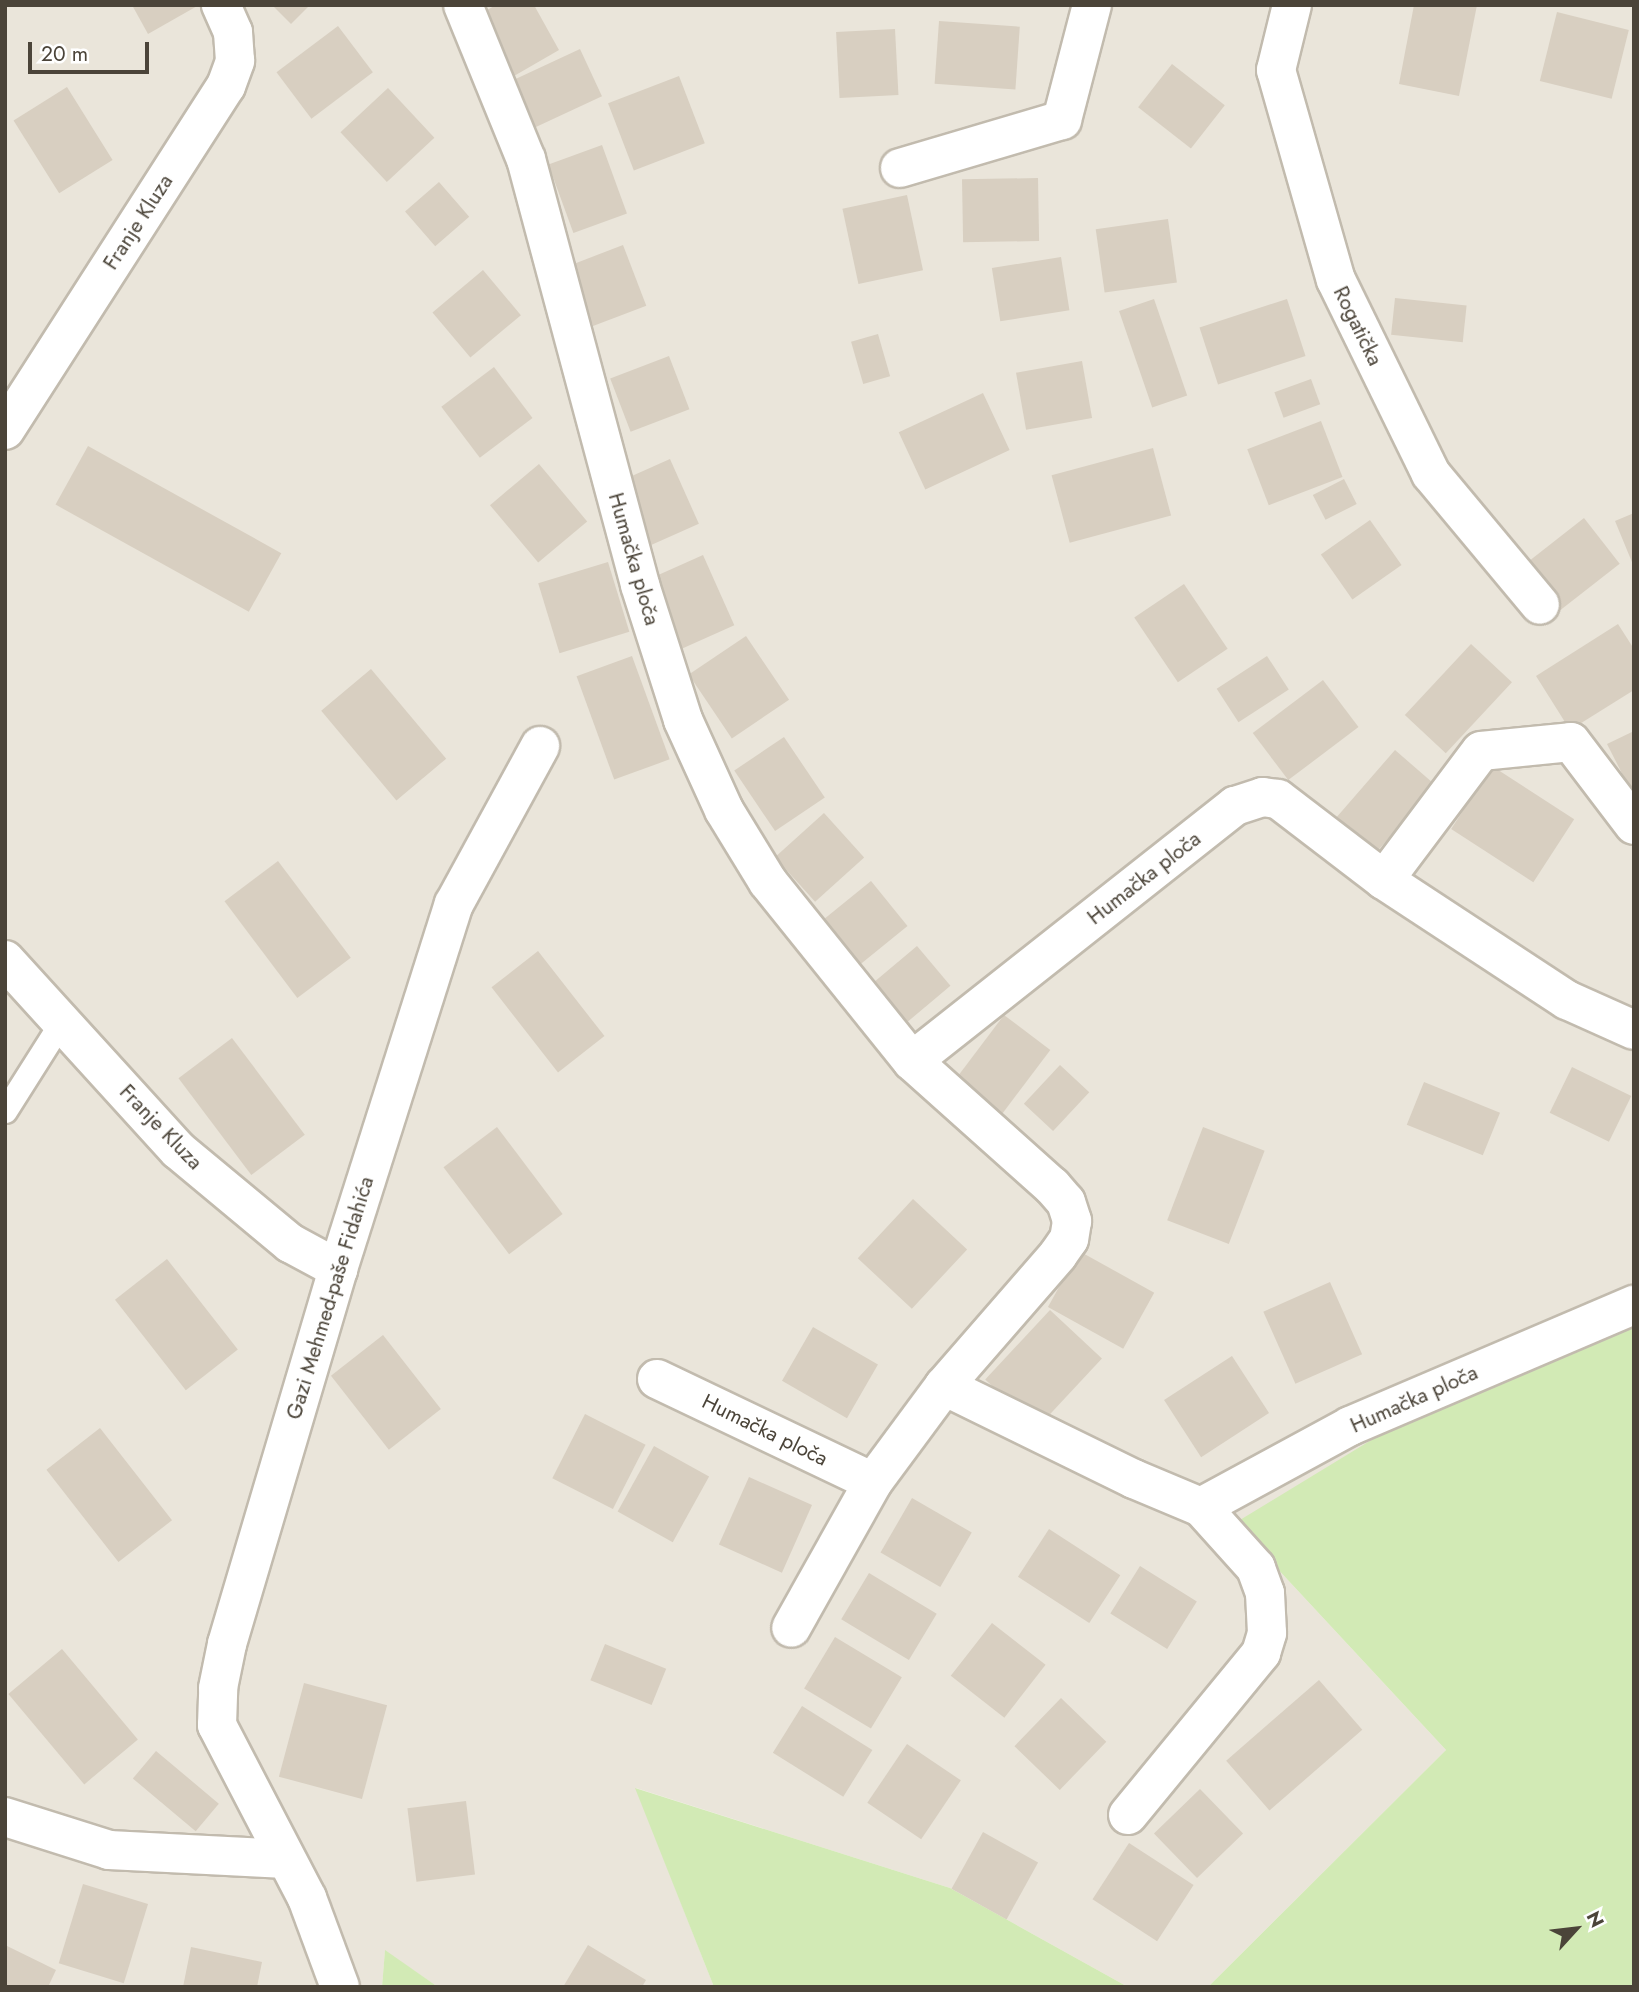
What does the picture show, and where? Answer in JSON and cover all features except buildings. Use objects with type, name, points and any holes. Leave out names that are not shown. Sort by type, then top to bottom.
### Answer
[{"type":"street","name":"Franje Kluza","points":[[5,430],[226,86],[235,61],[233,32],[221,5]]},
{"type":"street","name":"Humačka ploča","points":[[463,5],[526,159],[640,586],[684,720],[724,810],[768,881],[912,1061],[1052,1186],[1066,1202],[1072,1221],[1069,1239],[1058,1255],[944,1386],[873,1482],[791,1628]]},
{"type":"street","points":[[900,168],[1062,120],[1092,5]]},
{"type":"street","name":"Rogatička","points":[[1292,5],[1276,69],[1336,280],[1431,474],[1540,605]]},
{"type":"street","points":[[1384,880],[1481,751],[1571,742],[1634,825]]},
{"type":"street","name":"Gazi Mehmed-paše Fidahića","points":[[340,1987],[327,1944],[217,1725],[218,1688],[227,1643],[338,1269],[454,905],[540,746]]},
{"type":"street","name":"Humačka ploča","points":[[912,1061],[1248,799],[1278,799],[1384,880],[1567,1000],[1634,1030]]},
{"type":"street","name":"Franje Kluza","points":[[5,960],[178,1150],[290,1243],[338,1269]]},
{"type":"street","name":"Humačka ploča","points":[[1201,1507],[1350,1426],[1634,1305]]},
{"type":"street","name":"Humačka ploča","points":[[657,1379],[873,1482]]},
{"type":"street","points":[[944,1386],[1134,1479],[1201,1507],[1256,1568],[1265,1593],[1267,1633],[1261,1653],[1128,1815]]},
{"type":"street","points":[[5,1817],[109,1850],[286,1859]]},
{"type":"lane","points":[[5,1111],[62,1021]]},
{"type":"shaded area","points":[[5,5],[1634,5],[1634,1316],[1235,1523],[1446,1750],[1208,1987],[1128,1987],[950,1888],[636,1788],[714,1987],[438,1987],[385,1951],[382,1987],[5,1987]]},
{"type":"green space","points":[[1634,1316],[1634,1987],[1208,1987],[1446,1750],[1235,1523],[1437,1400]]},
{"type":"green space","points":[[635,1788],[950,1888],[1128,1987],[714,1987]]},
{"type":"green space","points":[[385,1950],[438,1987],[382,1987]]}]
